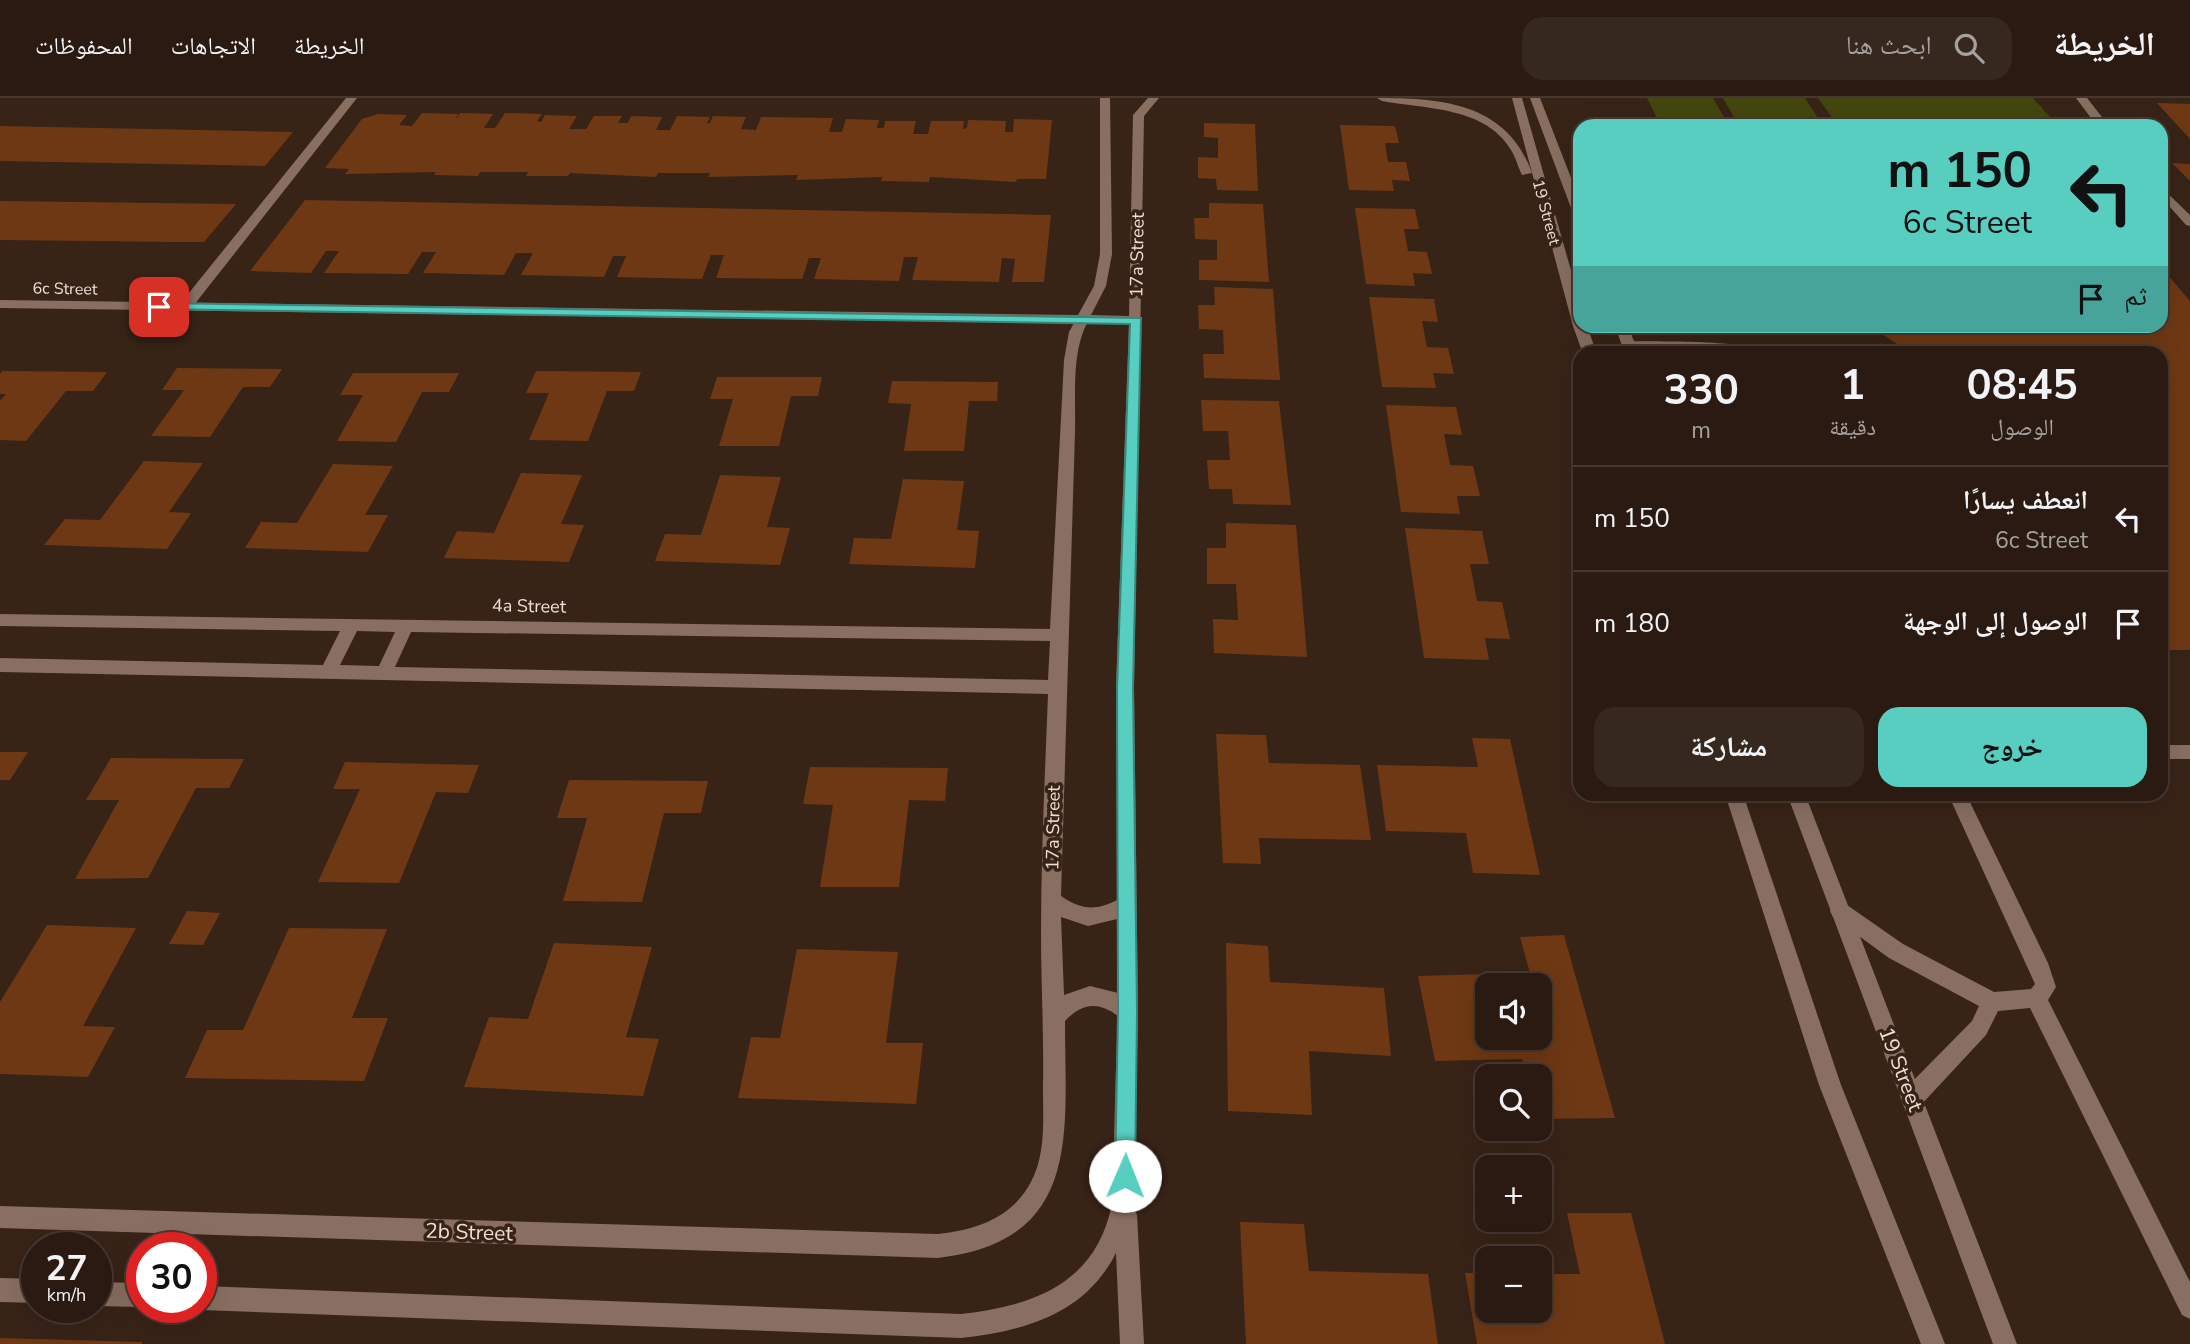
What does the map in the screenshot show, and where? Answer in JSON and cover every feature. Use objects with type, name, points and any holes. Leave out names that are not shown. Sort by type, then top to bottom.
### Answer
[{"type":"street","points":[[185,307],[352,98]]},
{"type":"street","name":"17a Street","points":[[938,1247],[967,1244],[992,1235],[1014,1220],[1033,1200],[1046,1177],[1052,1153],[1055,1017],[1051,900],[1057,635],[1072,346],[1100,286],[1107,254],[1105,98]]},
{"type":"street","name":"17a Street","points":[[217,1299],[961,1326],[997,1323],[1028,1316],[1056,1303],[1073,1290],[1101,1260],[1116,1233],[1124,1203],[1128,1012],[1125,688],[1139,115],[1154,98]]},
{"type":"street","points":[[1382,98],[1455,109],[1492,125],[1516,147],[1530,181],[1544,200]]},
{"type":"street","name":"19 Street","points":[[1517,98],[1573,301]]},
{"type":"street","name":"19 Street","points":[[1535,98],[1573,198]]},
{"type":"street","points":[[2081,98],[2098,119]]},
{"type":"street","points":[[2168,198],[2190,222]]},
{"type":"street","name":"6c Street","points":[[1,306],[1136,320]]},
{"type":"street","name":"4a Street","points":[[0,620],[1057,635]]},
{"type":"street","points":[[329,671],[352,624]]},
{"type":"street","points":[[384,673],[406,625]]},
{"type":"street","points":[[0,665],[1056,687]]},
{"type":"street","points":[[2168,752],[2190,752]]},
{"type":"street","points":[[1736,801],[1830,1085],[1933,1344]]},
{"type":"street","name":"19 Street","points":[[1799,801],[2005,1344]]},
{"type":"street","points":[[1840,911],[1896,951],[1992,1002],[2036,998],[2046,987],[2041,970],[1960,801]]},
{"type":"street","points":[[1051,900],[1067,913],[1087,919],[1109,915],[1126,905]]},
{"type":"street","points":[[1055,1017],[1066,1004],[1081,997],[1098,995],[1115,1000],[1128,1012]]},
{"type":"street","points":[[2036,998],[2190,1307]]},
{"type":"street","points":[[1912,1098],[1979,1028],[1992,1002]]},
{"type":"street","points":[[1124,1203],[1130,1271],[1132,1344]]},
{"type":"street","name":"2b Street","points":[[0,1217],[938,1247]]},
{"type":"street","points":[[0,1290],[21,1291]]},
{"type":"shaded area","points":[[1647,98],[1713,98],[1725,119],[1658,119]]},
{"type":"shaded area","points":[[1723,98],[1805,98],[1818,119],[1735,119]]},
{"type":"shaded area","points":[[1818,98],[2033,98],[2052,119],[1833,119]]},
{"type":"building","points":[[2157,103],[2190,104],[2190,139]]},
{"type":"building","points":[[422,113],[458,114],[455,120],[460,113],[493,114],[484,128],[495,128],[505,113],[542,114],[537,121],[541,122],[545,115],[577,116],[569,129],[586,129],[594,116],[622,116],[618,123],[628,123],[631,116],[662,117],[656,130],[670,130],[677,116],[710,117],[707,123],[710,123],[713,116],[746,117],[741,129],[756,130],[761,117],[833,118],[829,132],[842,132],[846,119],[879,120],[877,128],[884,128],[885,121],[916,121],[913,134],[928,134],[931,121],[964,121],[963,129],[967,128],[968,120],[1006,121],[1005,132],[1013,132],[1014,119],[1052,120],[1046,179],[1017,179],[1016,182],[930,177],[929,182],[881,181],[882,177],[796,180],[798,175],[708,177],[710,173],[658,173],[656,177],[570,173],[568,176],[526,176],[528,172],[480,172],[478,176],[434,175],[436,172],[345,174],[349,169],[325,168],[362,119],[378,114],[407,115],[399,125],[412,126]]},
{"type":"building","points":[[1204,123],[1255,124],[1258,191],[1217,190],[1216,179],[1198,178],[1198,157],[1218,158],[1218,138],[1204,137]]},
{"type":"building","points":[[1340,125],[1395,126],[1399,143],[1385,143],[1388,162],[1406,162],[1410,181],[1392,180],[1394,191],[1349,190]]},
{"type":"building","points":[[0,126],[293,132],[265,166],[0,161]]},
{"type":"building","points":[[2172,163],[2190,164],[2190,181]]},
{"type":"building","points":[[305,200],[1051,215],[1044,282],[1012,282],[1015,259],[1002,258],[999,282],[912,280],[918,257],[904,257],[899,281],[814,279],[821,258],[809,258],[802,279],[716,278],[724,255],[711,255],[702,279],[617,277],[626,256],[613,256],[604,277],[521,275],[533,253],[516,253],[504,275],[423,273],[436,252],[422,252],[408,274],[324,273],[339,251],[326,251],[311,273],[250,271]]},
{"type":"building","points":[[0,201],[236,204],[204,242],[0,240]]},
{"type":"building","points":[[1209,203],[1263,204],[1269,282],[1199,280],[1199,260],[1217,260],[1217,240],[1195,239],[1194,218],[1209,218]]},
{"type":"building","points":[[1355,208],[1415,209],[1419,229],[1404,229],[1408,251],[1427,252],[1432,274],[1413,273],[1415,286],[1366,284]]},
{"type":"building","points":[[2168,275],[2190,301],[2190,650],[2168,650],[2168,346],[1900,346],[1881,333],[2168,333]]},
{"type":"building","points":[[1214,287],[1273,289],[1280,380],[1204,378],[1203,354],[1224,354],[1223,330],[1199,329],[1198,305],[1215,305]]},
{"type":"building","points":[[1369,297],[1434,299],[1438,322],[1422,321],[1427,347],[1448,348],[1454,374],[1433,373],[1436,388],[1382,387]]},
{"type":"building","points":[[177,368],[282,369],[270,387],[243,387],[210,437],[151,436],[184,390],[162,390]]},
{"type":"building","points":[[2,371],[107,372],[93,391],[66,391],[26,441],[0,440],[0,401],[6,394],[0,394]]},
{"type":"building","points":[[536,371],[641,372],[634,391],[607,391],[588,441],[529,440],[549,393],[526,393]]},
{"type":"building","points":[[353,373],[459,373],[449,392],[422,392],[396,442],[337,441],[363,395],[340,395]]},
{"type":"building","points":[[717,377],[822,377],[818,396],[791,396],[779,446],[719,446],[733,399],[710,399]]},
{"type":"building","points":[[892,381],[998,382],[997,401],[969,401],[964,451],[904,451],[911,404],[888,403]]},
{"type":"building","points":[[1201,400],[1279,401],[1291,505],[1233,504],[1232,489],[1209,489],[1207,460],[1230,460],[1228,431],[1203,431]]},
{"type":"building","points":[[1386,405],[1456,407],[1462,435],[1444,434],[1450,465],[1473,466],[1480,496],[1457,496],[1460,514],[1401,512]]},
{"type":"building","points":[[144,461],[203,463],[169,512],[191,513],[167,549],[44,545],[65,519],[100,520]]},
{"type":"building","points":[[333,464],[393,466],[365,515],[388,515],[368,552],[245,548],[261,522],[297,523]]},
{"type":"building","points":[[521,473],[582,475],[561,524],[584,525],[569,562],[444,558],[457,531],[494,533]]},
{"type":"building","points":[[720,475],[781,477],[767,527],[790,528],[780,565],[655,561],[665,534],[701,535]]},
{"type":"building","points":[[903,479],[964,481],[957,530],[979,531],[975,568],[849,564],[854,538],[891,539]]},
{"type":"building","points":[[1226,523],[1296,525],[1307,657],[1214,653],[1213,619],[1238,620],[1236,584],[1207,584],[1207,548],[1226,548]]},
{"type":"building","points":[[1405,528],[1482,531],[1489,564],[1470,564],[1477,601],[1502,602],[1510,639],[1485,638],[1489,660],[1424,658]]},
{"type":"building","points":[[1216,734],[1266,735],[1269,763],[1360,765],[1371,840],[1259,838],[1261,864],[1223,863]]},
{"type":"building","points":[[1472,738],[1510,739],[1540,875],[1473,873],[1466,833],[1386,831],[1377,765],[1478,767]]},
{"type":"building","points":[[0,752],[28,752],[10,780],[0,780]]},
{"type":"building","points":[[111,758],[244,759],[229,788],[196,788],[148,878],[75,879],[119,800],[86,800]]},
{"type":"building","points":[[345,762],[479,765],[468,793],[436,792],[399,883],[318,882],[360,789],[333,789]]},
{"type":"building","points":[[810,767],[948,768],[945,801],[909,800],[899,887],[820,887],[833,805],[803,804]]},
{"type":"building","points":[[569,780],[708,781],[701,813],[664,813],[642,902],[563,901],[587,818],[557,818]]},
{"type":"building","points":[[187,911],[220,913],[203,945],[169,944]]},
{"type":"building","points":[[47,925],[136,928],[83,1026],[115,1027],[88,1077],[0,1074],[0,1002]]},
{"type":"building","points":[[289,928],[387,929],[352,1018],[388,1018],[364,1081],[185,1078],[207,1030],[243,1030]]},
{"type":"building","points":[[1564,935],[1615,1118],[1552,1119],[1552,1064],[1523,1064],[1522,1059],[1435,1061],[1418,976],[1475,974],[1475,1050],[1552,1050],[1552,973],[1530,973],[1520,937]]},
{"type":"building","points":[[554,943],[652,947],[626,1037],[659,1039],[643,1096],[464,1087],[489,1017],[528,1019]]},
{"type":"building","points":[[1226,943],[1268,946],[1270,982],[1384,988],[1391,1056],[1309,1051],[1312,1115],[1228,1111]]},
{"type":"building","points":[[797,949],[898,952],[886,1043],[923,1043],[916,1104],[738,1098],[751,1037],[780,1038]]},
{"type":"building","points":[[1567,1213],[1631,1213],[1665,1344],[1477,1344],[1465,1273],[1475,1273],[1475,1323],[1552,1323],[1552,1274],[1580,1274]]},
{"type":"building","points":[[1240,1222],[1304,1224],[1309,1271],[1428,1274],[1438,1344],[1246,1344]]},
{"type":"building","points":[[0,1338],[142,1342],[142,1344],[0,1344]]},
{"type":"route","points":[[159,307],[1136,320],[1125,688],[1128,1012],[1125,1176]]}]
